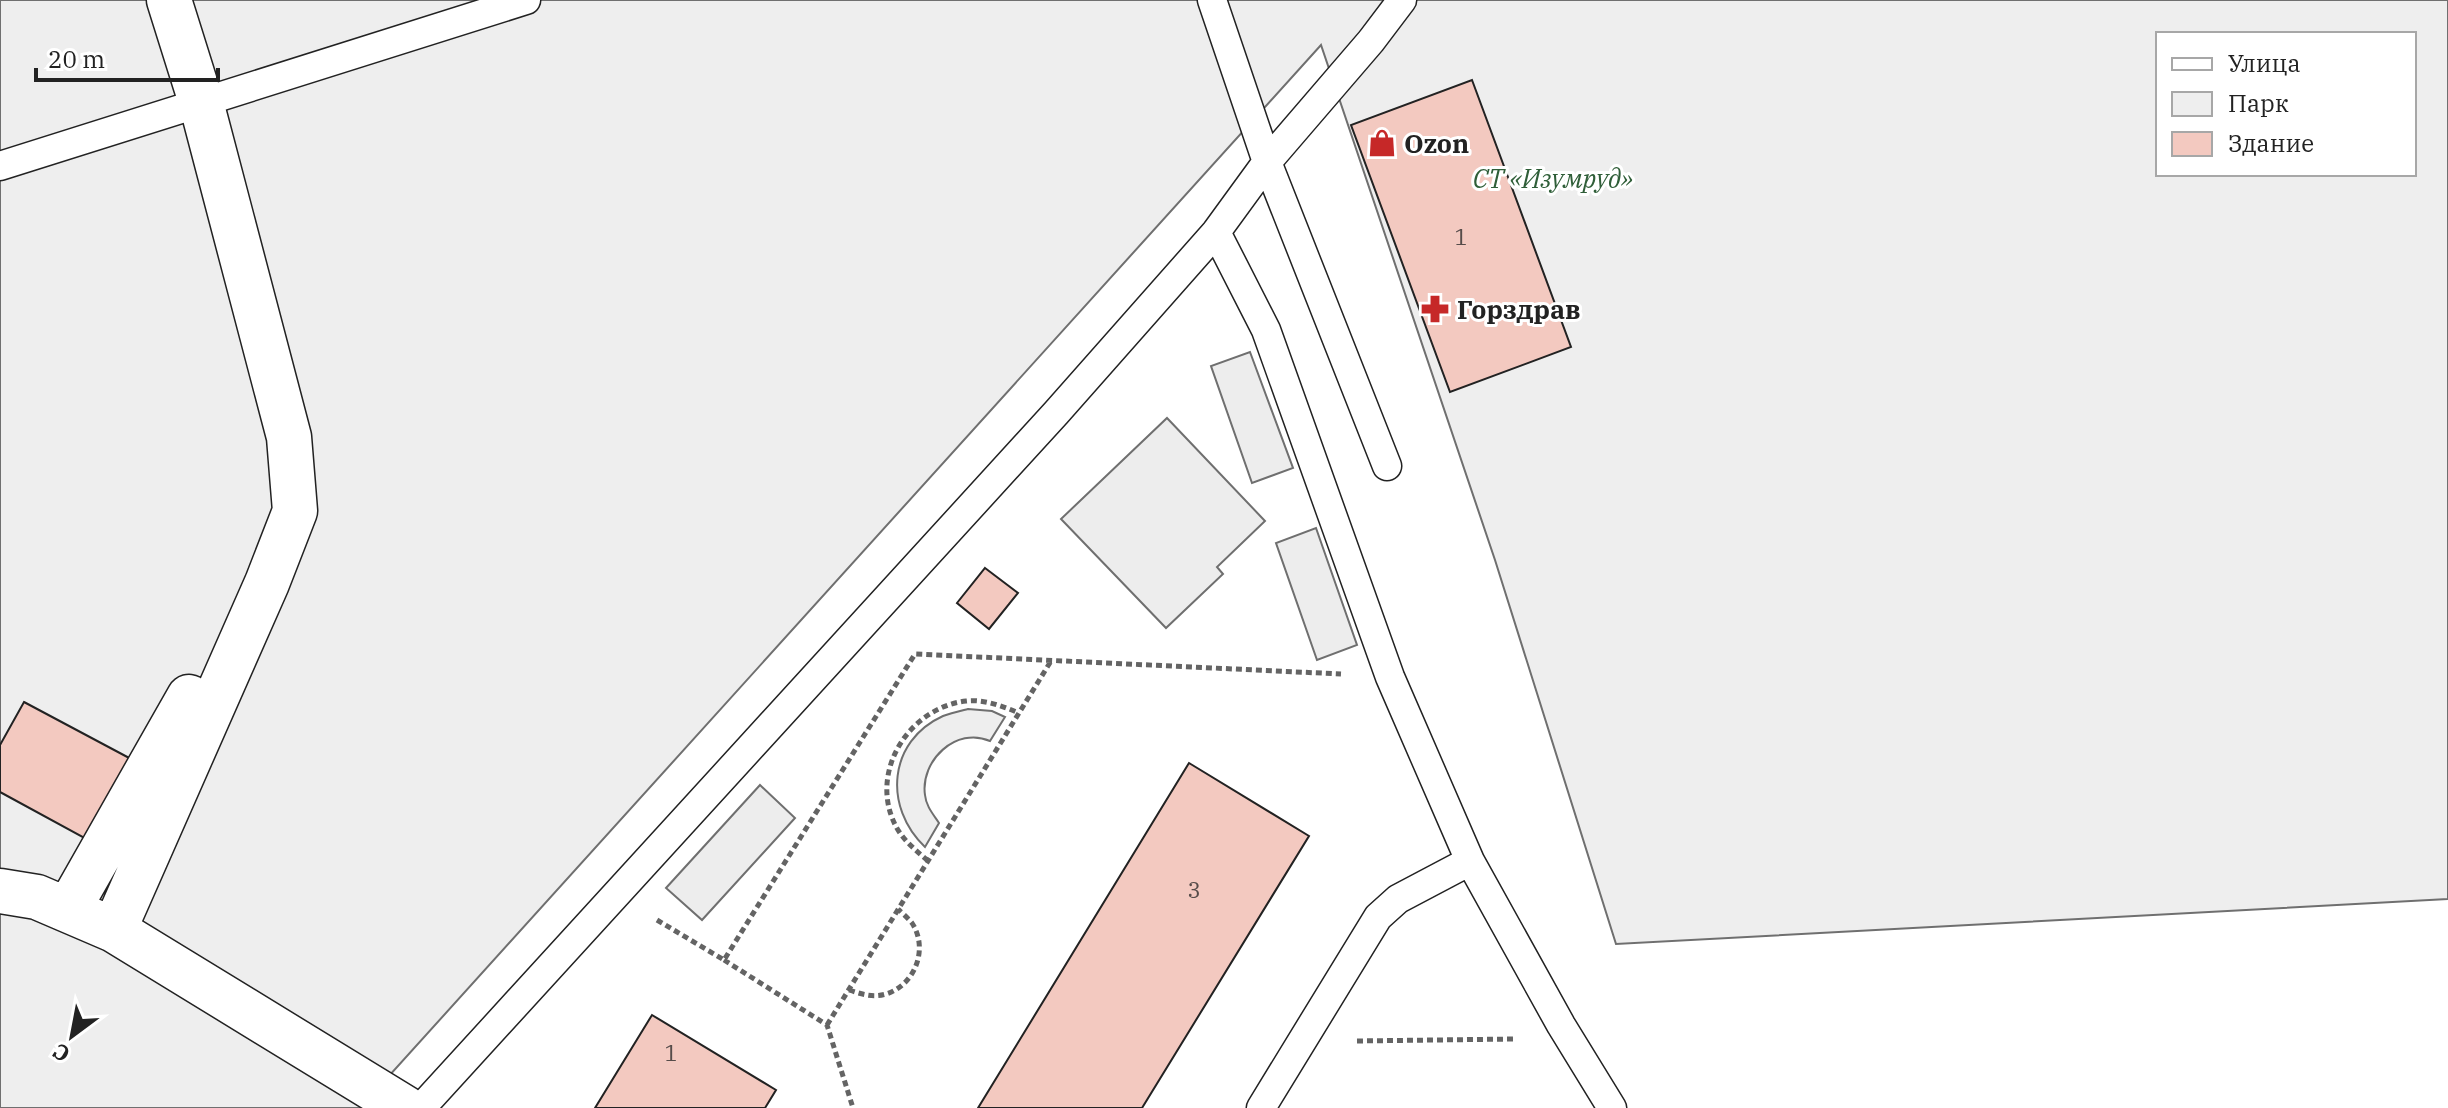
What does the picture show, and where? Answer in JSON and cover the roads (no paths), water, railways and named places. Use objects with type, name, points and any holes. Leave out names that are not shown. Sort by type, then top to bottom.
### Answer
[{"type":"street","points":[[114,930],[295,511],[289,437],[201,102],[169,0]]},
{"type":"street","points":[[68,910],[295,511]]},
{"type":"street","points":[[0,891],[37,897],[114,930],[405,1108]]},
{"type":"lane","points":[[0,166],[526,0]]},
{"type":"lane","points":[[1212,0],[1267,162],[1387,466]]},
{"type":"lane","points":[[421,1108],[1045,425],[1216,232],[1267,162],[1371,41],[1402,0]]},
{"type":"lane","points":[[1216,232],[1266,330],[1390,677],[1470,861],[1561,1025],[1612,1108]]},
{"type":"lane","points":[[1261,1108],[1378,917],[1388,906],[1470,861]]},
{"type":"place","name":"Ozon","points":[[1382,143]]},
{"type":"place","name":"Горздрав","points":[[1435,309]]},
{"type":"park label","name":"СТ «Изумруд»","points":[[1553,178]]}]
